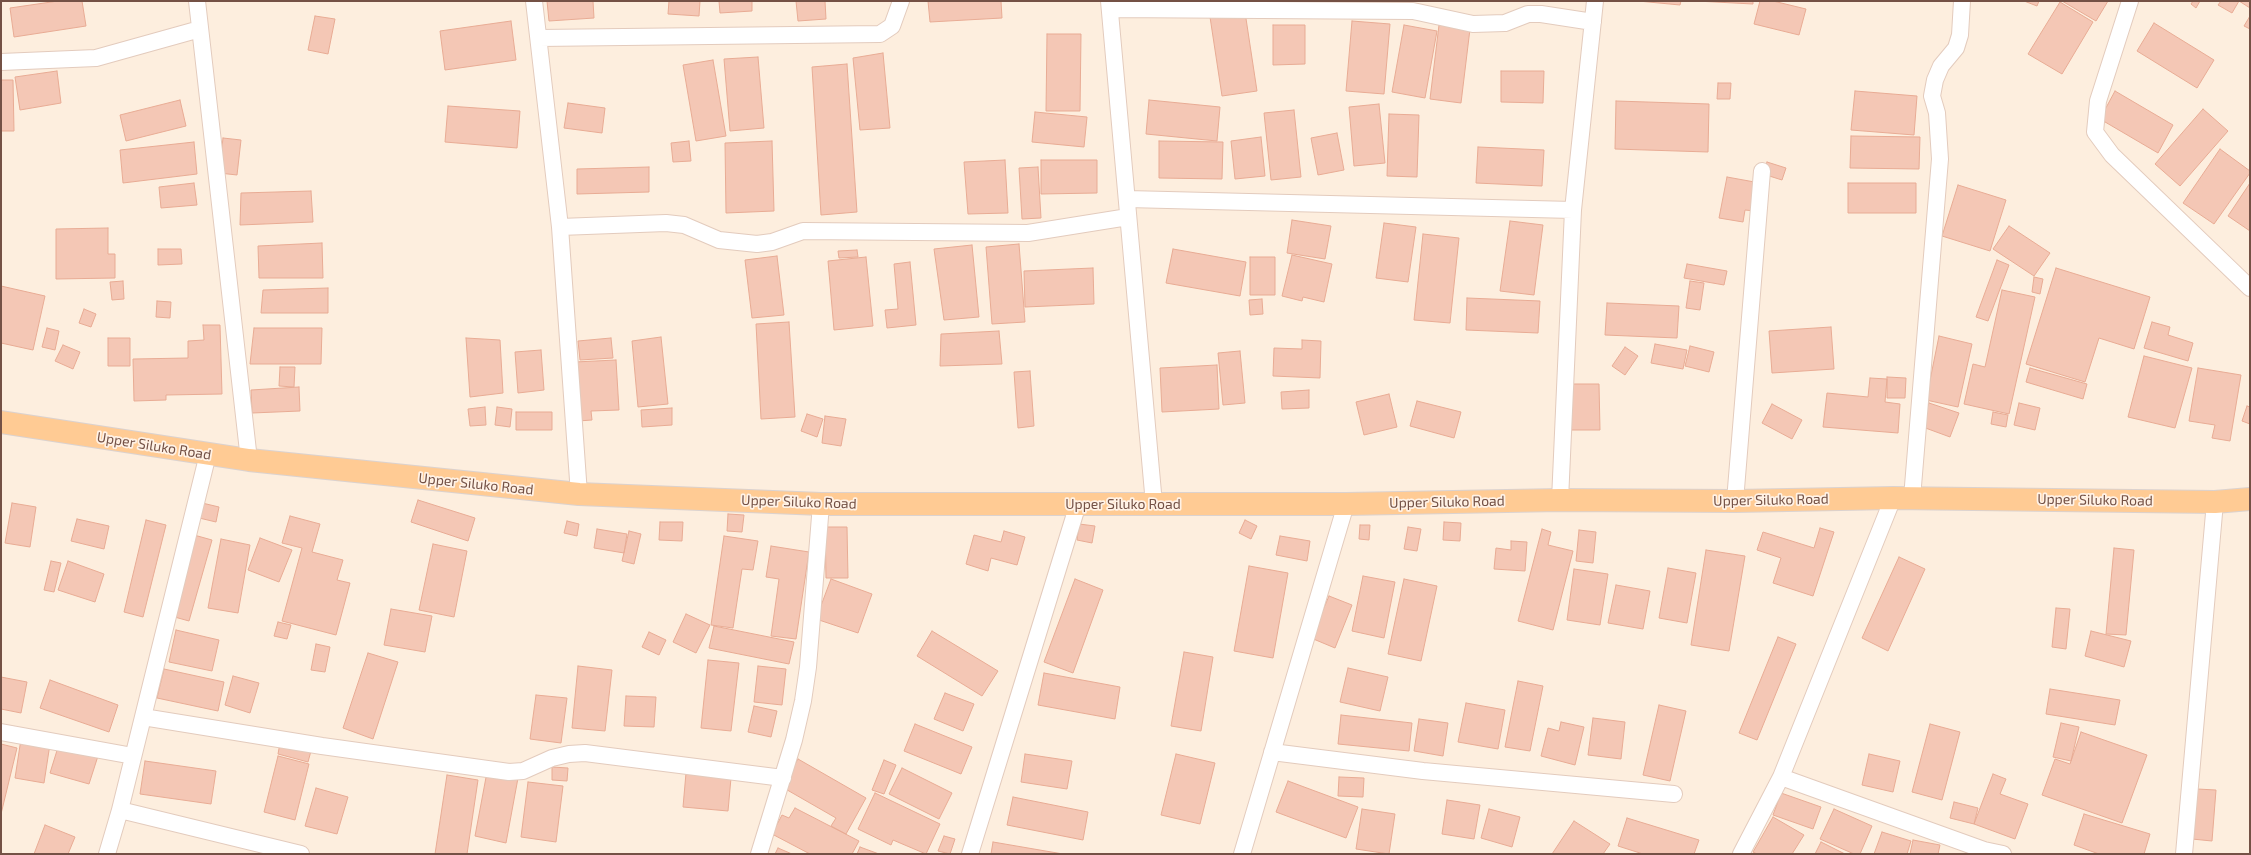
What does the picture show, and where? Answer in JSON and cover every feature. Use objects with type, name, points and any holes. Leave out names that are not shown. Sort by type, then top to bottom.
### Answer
[{"type":"main road","name":"Upper Siluko Road","points":[[1,422],[249,460],[579,494],[821,504],[1346,504],[1560,500],[1735,501],[1902,498],[2215,502],[2250,499]]},
{"type":"street","points":[[197,1],[249,460]]},
{"type":"street","points":[[534,1],[560,227],[579,494]]},
{"type":"street","points":[[539,38],[880,34],[892,26],[901,1]]},
{"type":"street","points":[[1560,500],[1573,210],[1595,1]]},
{"type":"street","points":[[1741,854],[1780,778],[1902,498],[1940,159],[1937,113],[1932,96],[1935,80],[1941,66],[1956,48],[1960,35],[1962,1]]},
{"type":"street","points":[[2130,1],[2098,101],[2095,132],[2112,155],[2250,288]]},
{"type":"street","points":[[1154,504],[1110,5],[1413,11],[1473,24],[1505,22],[1528,14],[1541,14],[1593,22]]},
{"type":"street","points":[[1,62],[96,58],[200,29]]},
{"type":"street","points":[[1735,501],[1762,171]]},
{"type":"street","points":[[1127,199],[1573,210]]},
{"type":"street","points":[[560,227],[666,223],[684,225],[719,240],[757,244],[772,242],[803,231],[1028,233],[1128,217]]},
{"type":"street","points":[[106,854],[120,810],[208,454]]},
{"type":"street","points":[[2184,854],[2215,502]]},
{"type":"street","points":[[759,854],[794,740],[808,667],[821,504]]},
{"type":"street","points":[[970,854],[1078,504]]},
{"type":"street","points":[[1242,854],[1346,504]]},
{"type":"street","points":[[143,717],[322,746],[509,772],[523,771],[558,756],[585,752],[783,778]]},
{"type":"street","points":[[1,732],[133,756]]},
{"type":"street","points":[[1272,752],[1423,771],[1674,794]]},
{"type":"street","points":[[1780,778],[1983,852],[2003,854]]},
{"type":"street","points":[[120,810],[301,854]]},
{"type":"building","points":[[58,1],[82,1],[86,26],[14,37],[10,8]]},
{"type":"building","points":[[547,1],[593,1],[594,18],[549,21]]},
{"type":"building","points":[[669,1],[700,1],[699,16],[668,14]]},
{"type":"building","points":[[719,1],[752,1],[752,11],[720,13]]},
{"type":"building","points":[[796,1],[825,1],[826,19],[798,21]]},
{"type":"building","points":[[928,1],[1001,1],[1002,18],[930,22]]},
{"type":"building","points":[[1638,1],[1681,1],[1680,5]]},
{"type":"building","points":[[1696,1],[1753,1],[1753,4]]},
{"type":"building","points":[[1760,1],[1773,1],[1806,9],[1799,35],[1754,24]]},
{"type":"building","points":[[2024,1],[2039,1],[2037,6]]},
{"type":"building","points":[[2062,1],[2108,1],[2096,21]]},
{"type":"building","points":[[2193,1],[2200,1],[2196,8],[2191,4]]},
{"type":"building","points":[[2221,1],[2239,1],[2232,13],[2218,5]]},
{"type":"building","points":[[2239,1],[2250,1],[2250,8]]},
{"type":"building","points":[[2060,2],[2093,22],[2062,74],[2028,54]]},
{"type":"building","points":[[1245,12],[1257,91],[1222,96],[1210,17]]},
{"type":"building","points":[[315,16],[335,19],[328,54],[308,50]]},
{"type":"building","points":[[2250,16],[2250,29],[2244,26]]},
{"type":"building","points":[[511,21],[516,60],[445,70],[440,31]]},
{"type":"building","points":[[1352,21],[1390,24],[1384,94],[1346,91]]},
{"type":"building","points":[[2154,23],[2214,60],[2197,88],[2137,51]]},
{"type":"building","points":[[1273,25],[1305,25],[1305,64],[1273,65]]},
{"type":"building","points":[[1404,25],[1437,31],[1425,98],[1392,92]]},
{"type":"building","points":[[1439,25],[1470,29],[1461,103],[1430,99]]},
{"type":"building","points":[[1047,34],[1081,34],[1080,111],[1046,111]]},
{"type":"building","points":[[883,53],[890,128],[860,130],[853,58]]},
{"type":"building","points":[[758,57],[764,128],[730,131],[724,59]]},
{"type":"building","points":[[713,60],[726,136],[696,141],[683,65]]},
{"type":"building","points":[[847,64],[857,212],[821,215],[812,67]]},
{"type":"building","points":[[57,71],[61,103],[20,110],[15,77]]},
{"type":"building","points":[[1501,71],[1544,71],[1543,103],[1501,102]]},
{"type":"building","points":[[1,80],[13,80],[14,131],[1,131]]},
{"type":"building","points":[[1718,83],[1731,83],[1730,99],[1717,99]]},
{"type":"building","points":[[1855,91],[1917,96],[1914,135],[1851,130]]},
{"type":"building","points":[[2115,91],[2173,125],[2158,153],[2100,119]]},
{"type":"building","points":[[180,100],[186,126],[126,141],[120,115]]},
{"type":"building","points":[[1149,100],[1220,107],[1217,141],[1146,134]]},
{"type":"building","points":[[1616,101],[1709,104],[1708,152],[1615,149]]},
{"type":"building","points":[[568,103],[605,108],[602,133],[564,128]]},
{"type":"building","points":[[1379,104],[1385,163],[1354,166],[1349,107]]},
{"type":"building","points":[[448,106],[520,111],[517,148],[445,142]]},
{"type":"building","points":[[2203,109],[2228,131],[2180,186],[2155,164]]},
{"type":"building","points":[[1294,110],[1301,177],[1271,180],[1264,113]]},
{"type":"building","points":[[1035,112],[1087,117],[1084,147],[1032,142]]},
{"type":"building","points":[[1389,114],[1419,115],[1417,177],[1387,176]]},
{"type":"building","points":[[1337,133],[1344,170],[1318,175],[1311,138]]},
{"type":"building","points":[[1851,136],[1920,137],[1919,169],[1850,168]]},
{"type":"building","points":[[1261,137],[1265,176],[1235,179],[1231,141]]},
{"type":"building","points":[[223,138],[241,140],[237,175],[219,173]]},
{"type":"building","points":[[689,141],[691,161],[673,162],[671,143]]},
{"type":"building","points":[[772,141],[774,211],[726,213],[725,143]]},
{"type":"building","points":[[1159,141],[1223,142],[1222,179],[1159,178]]},
{"type":"building","points":[[194,142],[197,174],[123,183],[120,150]]},
{"type":"building","points":[[1478,147],[1544,150],[1542,186],[1476,183]]},
{"type":"building","points":[[2220,149],[2250,171],[2250,173],[2214,224],[2183,203]]},
{"type":"building","points":[[1005,160],[1008,213],[968,214],[964,162]]},
{"type":"building","points":[[1041,160],[1097,160],[1097,193],[1041,194]]},
{"type":"building","points":[[1767,162],[1786,168],[1782,180],[1763,174]]},
{"type":"building","points":[[649,167],[649,192],[577,194],[577,169]]},
{"type":"building","points":[[1038,167],[1041,218],[1022,219],[1019,168]]},
{"type":"building","points":[[1727,177],[1760,183],[1755,211],[1745,210],[1743,222],[1719,218]]},
{"type":"building","points":[[194,183],[197,205],[161,208],[159,187]]},
{"type":"building","points":[[1848,183],[1916,183],[1916,213],[1848,213]]},
{"type":"building","points":[[2250,183],[2250,231],[2228,216]]},
{"type":"building","points":[[1958,185],[2006,200],[1990,251],[1942,236]]},
{"type":"building","points":[[311,191],[313,222],[240,225],[241,193]]},
{"type":"building","points":[[1292,220],[1331,226],[1325,259],[1287,253]]},
{"type":"building","points":[[1510,221],[1543,225],[1534,295],[1500,291]]},
{"type":"building","points":[[1384,223],[1416,227],[1408,282],[1376,278]]},
{"type":"building","points":[[2009,226],[2050,253],[2034,276],[1993,249]]},
{"type":"building","points":[[108,228],[108,254],[115,254],[115,278],[56,279],[56,229]]},
{"type":"building","points":[[1423,234],[1459,238],[1450,323],[1414,320]]},
{"type":"building","points":[[322,243],[323,278],[259,278],[258,246]]},
{"type":"building","points":[[1019,244],[1025,322],[992,324],[986,247]]},
{"type":"building","points":[[972,245],[979,317],[944,320],[934,249]]},
{"type":"building","points":[[158,249],[181,249],[182,264],[158,265]]},
{"type":"building","points":[[1173,249],[1246,262],[1240,296],[1166,283]]},
{"type":"building","points":[[857,250],[858,257],[839,258],[838,251]]},
{"type":"building","points":[[1292,255],[1332,264],[1324,302],[1303,297],[1302,301],[1282,296]]},
{"type":"building","points":[[777,256],[784,315],[752,318],[745,260]]},
{"type":"building","points":[[866,257],[873,326],[834,330],[828,261]]},
{"type":"building","points":[[1250,257],[1275,257],[1275,295],[1250,295]]},
{"type":"building","points":[[1997,260],[2009,265],[1988,321],[1976,317]]},
{"type":"building","points":[[910,262],[916,325],[887,328],[885,310],[898,309],[894,264]]},
{"type":"building","points":[[1687,264],[1727,271],[1724,285],[1684,278]]},
{"type":"building","points":[[1093,268],[1094,304],[1025,307],[1024,271]]},
{"type":"building","points":[[2056,268],[2150,297],[2134,349],[2099,338],[2085,382],[2026,364]]},
{"type":"building","points":[[2034,277],[2043,279],[2040,294],[2032,292]]},
{"type":"building","points":[[123,281],[124,299],[112,300],[110,282]]},
{"type":"building","points":[[1690,281],[1704,283],[1700,310],[1686,308]]},
{"type":"building","points":[[1,286],[45,296],[33,350],[1,343]]},
{"type":"building","points":[[328,288],[328,313],[261,313],[263,290]]},
{"type":"building","points":[[2002,290],[2035,297],[2009,414],[1964,404],[1973,364],[1985,367]]},
{"type":"building","points":[[1467,298],[1540,301],[1538,333],[1466,330]]},
{"type":"building","points":[[1262,299],[1263,314],[1250,315],[1249,300]]},
{"type":"building","points":[[157,301],[171,302],[170,318],[156,317]]},
{"type":"building","points":[[1607,303],[1679,306],[1677,338],[1605,335]]},
{"type":"building","points":[[84,309],[96,314],[91,327],[79,323]]},
{"type":"building","points":[[789,322],[795,417],[761,419],[756,324]]},
{"type":"building","points":[[2152,322],[2170,327],[2168,335],[2193,343],[2188,361],[2144,348]]},
{"type":"building","points":[[203,325],[220,325],[222,394],[166,395],[166,400],[134,401],[133,359],[188,358],[188,341],[204,340]]},
{"type":"building","points":[[1831,327],[1834,369],[1772,373],[1769,331]]},
{"type":"building","points":[[47,328],[59,331],[55,350],[42,347]]},
{"type":"building","points":[[254,328],[322,328],[321,364],[250,364]]},
{"type":"building","points":[[999,331],[1002,364],[940,366],[941,334]]},
{"type":"building","points":[[1939,336],[1972,344],[1958,407],[1926,400]]},
{"type":"building","points":[[661,337],[668,404],[638,407],[632,341]]},
{"type":"building","points":[[108,338],[130,338],[130,366],[108,366]]},
{"type":"building","points":[[466,338],[500,340],[503,393],[470,397]]},
{"type":"building","points":[[611,338],[613,358],[580,360],[578,341]]},
{"type":"building","points":[[1302,340],[1321,341],[1320,378],[1273,376],[1274,348],[1302,349]]},
{"type":"building","points":[[1655,344],[1687,350],[1683,369],[1651,363]]},
{"type":"building","points":[[63,345],[80,352],[73,369],[55,361]]},
{"type":"building","points":[[1690,346],[1714,352],[1709,372],[1685,366]]},
{"type":"building","points":[[1625,347],[1638,356],[1625,375],[1612,366]]},
{"type":"building","points":[[541,350],[544,390],[518,393],[515,352]]},
{"type":"building","points":[[1240,351],[1245,403],[1223,405],[1218,353]]},
{"type":"building","points":[[2144,356],[2192,368],[2175,428],[2128,417]]},
{"type":"building","points":[[616,360],[619,410],[591,411],[592,420],[578,421],[575,362]]},
{"type":"building","points":[[1217,365],[1219,409],[1162,412],[1160,368]]},
{"type":"building","points":[[280,367],[295,367],[294,387],[279,386]]},
{"type":"building","points":[[2030,368],[2087,384],[2083,399],[2026,382]]},
{"type":"building","points":[[2198,368],[2241,375],[2230,441],[2212,438],[2215,425],[2189,421]]},
{"type":"building","points":[[1030,371],[1034,426],[1018,428],[1014,372]]},
{"type":"building","points":[[1887,377],[1906,378],[1905,398],[1887,398]]},
{"type":"building","points":[[1870,378],[1887,379],[1885,402],[1900,404],[1898,433],[1823,427],[1827,393],[1868,397]]},
{"type":"building","points":[[1569,384],[1599,384],[1600,430],[1569,430]]},
{"type":"building","points":[[299,387],[300,411],[252,413],[251,390]]},
{"type":"building","points":[[1309,390],[1309,408],[1282,409],[1281,392]]},
{"type":"building","points":[[1389,394],[1397,427],[1364,435],[1356,402]]},
{"type":"building","points":[[1417,401],[1461,412],[1454,438],[1410,426]]},
{"type":"building","points":[[1929,403],[1959,413],[1950,437],[1920,426]]},
{"type":"building","points":[[2019,403],[2040,408],[2035,430],[2014,425]]},
{"type":"building","points":[[1772,404],[1802,420],[1792,439],[1762,423]]},
{"type":"building","points":[[2247,406],[2250,407],[2250,424],[2242,421]]},
{"type":"building","points":[[485,407],[486,425],[470,426],[468,409]]},
{"type":"building","points":[[497,407],[512,409],[510,427],[495,425]]},
{"type":"building","points":[[672,408],[672,425],[642,427],[641,410]]},
{"type":"building","points":[[516,412],[552,412],[552,430],[516,430]]},
{"type":"building","points":[[1993,412],[2008,415],[2006,427],[1991,424]]},
{"type":"building","points":[[807,414],[823,419],[817,437],[801,431]]},
{"type":"building","points":[[825,416],[846,419],[841,446],[822,443]]},
{"type":"building","points":[[418,500],[475,518],[468,541],[411,522]]},
{"type":"building","points":[[198,502],[219,507],[216,522],[195,517]]},
{"type":"building","points":[[12,503],[36,507],[30,547],[5,543]]},
{"type":"building","points":[[728,514],[744,515],[742,532],[727,531]]},
{"type":"building","points":[[290,516],[320,524],[312,552],[343,560],[337,580],[350,583],[336,635],[282,621],[302,548],[282,543]]},
{"type":"building","points":[[77,519],[109,526],[104,549],[71,541]]},
{"type":"building","points":[[146,520],[166,525],[143,617],[124,612]]},
{"type":"building","points":[[1245,520],[1257,526],[1251,539],[1239,533]]},
{"type":"building","points":[[567,521],[579,524],[577,536],[564,533]]},
{"type":"building","points":[[660,522],[683,522],[682,541],[659,540]]},
{"type":"building","points":[[1444,522],[1461,523],[1460,541],[1443,540]]},
{"type":"building","points":[[1079,524],[1095,526],[1092,543],[1077,540]]},
{"type":"building","points":[[1360,525],[1370,525],[1369,540],[1359,539]]},
{"type":"building","points":[[825,527],[847,527],[848,578],[826,578]]},
{"type":"building","points":[[1408,527],[1421,529],[1417,551],[1404,549]]},
{"type":"building","points":[[1820,528],[1834,532],[1813,596],[1773,583],[1781,558],[1757,550],[1763,532],[1814,548]]},
{"type":"building","points":[[597,529],[627,534],[624,553],[594,548]]},
{"type":"building","points":[[1542,529],[1551,532],[1548,545],[1573,551],[1553,630],[1518,621]]},
{"type":"building","points":[[1579,530],[1596,532],[1593,563],[1576,561]]},
{"type":"building","points":[[629,531],[641,534],[634,564],[622,561]]},
{"type":"building","points":[[1004,531],[1025,537],[1017,565],[991,558],[988,571],[966,564],[974,535],[1001,542]]},
{"type":"building","points":[[194,535],[212,540],[189,621],[171,616]]},
{"type":"building","points":[[724,536],[758,541],[753,570],[742,569],[733,628],[711,625]]},
{"type":"building","points":[[1280,536],[1310,541],[1307,561],[1276,555]]},
{"type":"building","points":[[260,538],[292,550],[279,582],[248,570]]},
{"type":"building","points":[[221,539],[250,545],[238,613],[208,608]]},
{"type":"building","points":[[1511,541],[1527,542],[1525,571],[1494,569],[1496,548],[1511,550]]},
{"type":"building","points":[[433,544],[467,551],[454,617],[419,610]]},
{"type":"building","points":[[771,546],[809,552],[796,639],[771,636],[779,579],[766,577]]},
{"type":"building","points":[[2114,548],[2134,550],[2126,635],[2106,634]]},
{"type":"building","points":[[1706,550],[1745,556],[1729,651],[1691,645]]},
{"type":"building","points":[[1899,557],[1925,569],[1888,651],[1862,638]]},
{"type":"building","points":[[51,561],[61,563],[54,592],[44,590]]},
{"type":"building","points":[[68,561],[104,574],[95,602],[58,590]]},
{"type":"building","points":[[1249,566],[1288,573],[1273,658],[1234,651]]},
{"type":"building","points":[[1668,568],[1696,573],[1687,623],[1659,618]]},
{"type":"building","points":[[1574,569],[1608,574],[1600,625],[1567,620]]},
{"type":"building","points":[[1363,576],[1395,582],[1384,638],[1352,631]]},
{"type":"building","points":[[831,579],[872,594],[858,633],[816,619]]},
{"type":"building","points":[[1075,579],[1103,590],[1073,673],[1044,662]]},
{"type":"building","points":[[1404,579],[1437,586],[1421,661],[1388,654]]},
{"type":"building","points":[[1616,585],[1650,591],[1643,629],[1608,623]]},
{"type":"building","points":[[1329,596],[1352,605],[1335,648],[1311,638]]},
{"type":"building","points":[[2056,608],[2070,609],[2066,649],[2052,647]]},
{"type":"building","points":[[391,609],[432,616],[425,652],[384,645]]},
{"type":"building","points":[[686,614],[710,625],[696,653],[673,642]]},
{"type":"building","points":[[278,622],[291,625],[287,639],[274,636]]},
{"type":"building","points":[[714,626],[794,642],[789,664],[709,648]]},
{"type":"building","points":[[176,630],[219,640],[212,671],[169,662]]},
{"type":"building","points":[[932,631],[998,671],[982,696],[917,656]]},
{"type":"building","points":[[2091,631],[2131,641],[2124,667],[2085,656]]},
{"type":"building","points":[[649,632],[666,640],[659,655],[642,647]]},
{"type":"building","points":[[1778,637],[1796,644],[1757,740],[1739,733]]},
{"type":"building","points":[[316,644],[330,647],[325,672],[311,670]]},
{"type":"building","points":[[1184,652],[1213,657],[1201,731],[1171,726]]},
{"type":"building","points":[[368,653],[398,662],[373,739],[343,728]]},
{"type":"building","points":[[708,660],[739,663],[731,731],[701,728]]},
{"type":"building","points":[[578,666],[612,670],[605,731],[572,728]]},
{"type":"building","points":[[758,666],[786,669],[782,705],[754,702]]},
{"type":"building","points":[[1348,668],[1388,677],[1380,711],[1340,702]]},
{"type":"building","points":[[164,669],[224,682],[218,711],[157,698]]},
{"type":"building","points":[[1044,673],[1120,687],[1115,719],[1038,705]]},
{"type":"building","points":[[233,676],[259,683],[250,713],[225,705]]},
{"type":"building","points":[[1,677],[27,682],[21,713],[1,709]]},
{"type":"building","points":[[50,680],[118,705],[109,732],[40,708]]},
{"type":"building","points":[[1518,681],[1543,686],[1530,751],[1505,747]]},
{"type":"building","points":[[2050,689],[2120,700],[2115,725],[2046,714]]},
{"type":"building","points":[[945,693],[974,704],[963,731],[934,719]]},
{"type":"building","points":[[536,695],[567,698],[561,743],[530,739]]},
{"type":"building","points":[[626,696],[656,697],[654,727],[624,726]]},
{"type":"building","points":[[1466,703],[1505,710],[1498,749],[1458,742]]},
{"type":"building","points":[[1659,705],[1686,711],[1670,781],[1643,775]]},
{"type":"building","points":[[754,706],[777,711],[771,737],[748,732]]},
{"type":"building","points":[[1341,715],[1412,723],[1409,751],[1338,744]]},
{"type":"building","points":[[1593,718],[1625,722],[1621,759],[1588,755]]},
{"type":"building","points":[[1419,719],[1448,723],[1443,756],[1414,751]]},
{"type":"building","points":[[1561,722],[1584,727],[1575,765],[1541,756],[1548,728],[1559,731]]},
{"type":"building","points":[[2061,723],[2079,727],[2071,761],[2053,757]]},
{"type":"building","points":[[915,724],[972,747],[961,774],[904,751]]},
{"type":"building","points":[[1930,724],[1960,732],[1942,800],[1912,792]]},
{"type":"building","points":[[2081,732],[2147,755],[2122,823],[2042,795],[2055,759],[2070,764]]},
{"type":"building","points":[[21,739],[50,744],[44,783],[15,778]]},
{"type":"building","points":[[280,743],[311,751],[308,762],[278,754]]},
{"type":"building","points":[[1,744],[17,748],[1,814]]},
{"type":"building","points":[[59,744],[98,756],[89,784],[50,773]]},
{"type":"building","points":[[1025,754],[1072,761],[1067,789],[1021,782]]},
{"type":"building","points":[[1176,754],[1215,763],[1200,824],[1161,815]]},
{"type":"building","points":[[1869,754],[1900,761],[1893,792],[1862,785]]},
{"type":"building","points":[[278,756],[309,764],[295,820],[264,812]]},
{"type":"building","points":[[798,759],[866,798],[846,834],[831,826],[836,818],[782,787]]},
{"type":"building","points":[[884,760],[896,765],[884,794],[872,790]]},
{"type":"building","points":[[145,761],[216,771],[211,804],[140,794]]},
{"type":"building","points":[[552,767],[568,768],[567,781],[552,780]]},
{"type":"building","points":[[902,768],[952,793],[939,819],[889,794]]},
{"type":"building","points":[[487,772],[518,778],[506,843],[475,836]]},
{"type":"building","points":[[686,773],[731,778],[728,811],[683,807]]},
{"type":"building","points":[[1993,774],[2006,779],[2000,794],[2028,804],[2015,839],[1974,824]]},
{"type":"building","points":[[447,775],[478,780],[467,854],[435,854]]},
{"type":"building","points":[[1339,777],[1364,778],[1363,797],[1338,796]]},
{"type":"building","points":[[1288,781],[1358,807],[1346,838],[1276,812]]},
{"type":"building","points":[[528,782],[563,786],[556,842],[521,837]]},
{"type":"building","points":[[316,788],[348,797],[337,834],[305,826]]},
{"type":"building","points":[[2197,789],[2216,790],[2212,841],[2192,839]]},
{"type":"building","points":[[875,793],[940,824],[926,854],[893,840],[891,845],[858,829]]},
{"type":"building","points":[[1781,793],[1821,807],[1813,829],[1773,815]]},
{"type":"building","points":[[1013,797],[1088,812],[1083,840],[1007,825]]},
{"type":"building","points":[[1447,800],[1480,805],[1474,839],[1442,834]]},
{"type":"building","points":[[1954,802],[1978,808],[1974,824],[1950,818]]},
{"type":"building","points":[[795,808],[859,841],[852,854],[810,854],[772,834],[782,815],[789,818]]},
{"type":"building","points":[[1362,809],[1395,814],[1389,854],[1356,849]]},
{"type":"building","points":[[1489,809],[1520,817],[1512,847],[1481,838]]},
{"type":"building","points":[[1834,809],[1872,826],[1860,854],[1854,854],[1820,839]]},
{"type":"building","points":[[2084,814],[2150,834],[2144,854],[2099,854],[2074,845]]},
{"type":"building","points":[[1773,817],[1804,835],[1792,854],[1757,854],[1753,852]]},
{"type":"building","points":[[1627,818],[1699,840],[1694,854],[1643,854],[1618,846]]},
{"type":"building","points":[[1574,821],[1610,844],[1603,854],[1552,854]]},
{"type":"building","points":[[45,825],[75,837],[68,854],[34,854]]},
{"type":"building","points":[[1882,832],[1911,841],[1907,854],[1874,854]]},
{"type":"building","points":[[944,836],[955,839],[950,854],[938,851]]},
{"type":"building","points":[[1913,840],[1940,845],[1938,854],[1910,854]]},
{"type":"building","points":[[993,842],[1063,854],[991,854]]},
{"type":"building","points":[[1821,842],[1845,854],[1815,854]]},
{"type":"building","points":[[860,847],[879,854],[857,854]]},
{"type":"building","points":[[778,848],[792,854],[775,854]]}]
